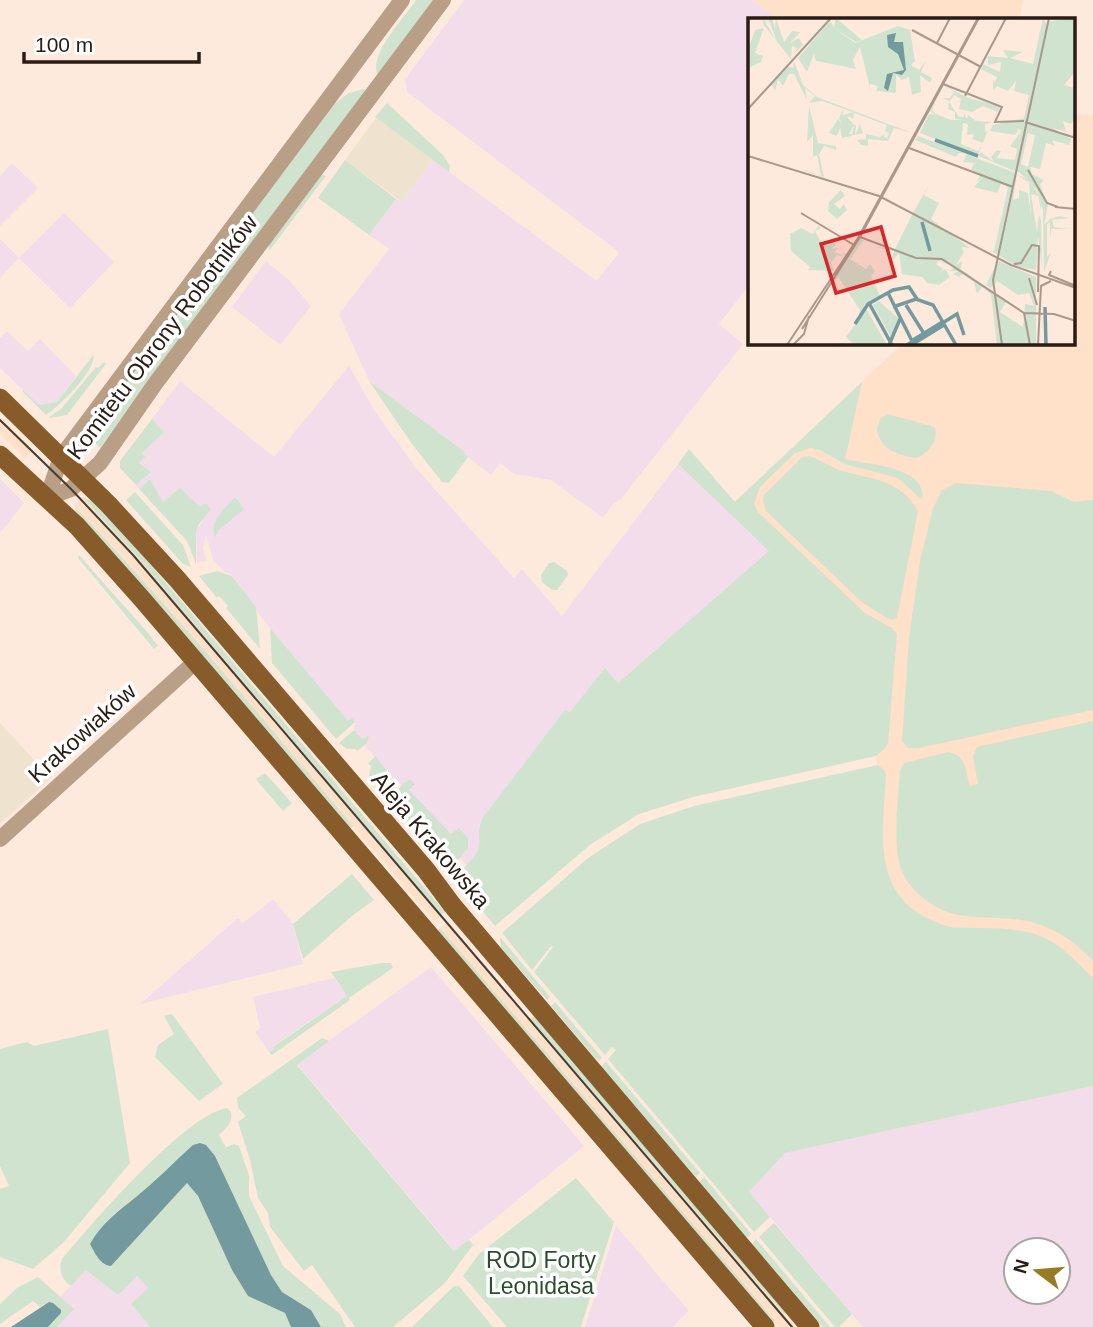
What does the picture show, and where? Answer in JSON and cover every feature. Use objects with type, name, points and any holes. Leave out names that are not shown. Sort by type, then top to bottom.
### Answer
[{"type":"main road","name":"Aleja Krakowska","points":[[0,398],[61,457],[177,579],[810,1327]]},
{"type":"main road","points":[[0,455],[78,526],[765,1327]]},
{"type":"street","name":"Komitetu Obrony Robotników","points":[[47,498],[61,457],[402,0]]},
{"type":"street","name":"Komitetu Obrony Robotników","points":[[47,498],[64,493],[83,480],[100,463],[155,384],[443,0]]},
{"type":"street","name":"Krakowiaków","points":[[0,839],[195,662]]},
{"type":"shaded area","points":[[464,0],[752,0],[777,18],[748,18],[748,287],[719,324],[743,344],[621,499],[613,504],[603,518],[551,480],[514,474],[500,463],[491,475],[464,454],[465,452],[369,381],[339,314],[389,249],[369,235],[396,199],[402,202],[433,160],[597,281],[619,252],[407,92],[405,79]]},
{"type":"shaded area","points":[[752,0],[1023,0],[1020,18],[777,18]]},
{"type":"shaded area","points":[[1076,113],[1093,115],[1093,1049],[918,920],[870,866],[878,767],[876,756],[879,753],[888,646],[734,502],[901,345],[1076,345]]},
{"type":"shaded area","points":[[376,118],[433,160],[402,202],[345,160]]},
{"type":"shaded area","points":[[12,163],[38,188],[0,226],[0,176]]},
{"type":"shaded area","points":[[64,213],[114,262],[70,308],[19,258]]},
{"type":"shaded area","points":[[0,239],[19,258],[0,278]]},
{"type":"shaded area","points":[[266,261],[289,280],[311,306],[280,345],[232,307]]},
{"type":"shaded area","points":[[7,331],[28,351],[40,339],[76,376],[57,402],[39,405],[0,368],[0,338]]},
{"type":"shaded area","points":[[349,366],[374,410],[416,468],[514,578],[522,569],[562,616],[678,464],[770,551],[618,683],[606,669],[468,867],[460,858],[468,848],[450,839],[365,746],[369,734],[362,740],[354,730],[355,722],[348,722],[258,613],[232,576],[213,560],[206,535],[203,548],[207,561],[197,562],[196,532],[204,518],[200,507],[193,502],[163,503],[150,479],[139,489],[136,485],[151,472],[139,463],[141,453],[164,432],[152,419],[180,381],[274,457]]},
{"type":"shaded area","points":[[0,417],[33,450],[25,459],[0,434]]},
{"type":"shaded area","points":[[0,479],[24,503],[0,533]]},
{"type":"shaded area","points":[[82,497],[135,553],[440,917],[434,921],[127,561],[74,506]]},
{"type":"shaded area","points":[[0,723],[51,778],[0,824]]},
{"type":"shaded area","points":[[273,899],[293,924],[303,964],[140,1004],[238,918],[243,923]]},
{"type":"shaded area","points":[[448,922],[795,1327],[779,1327],[440,928]]},
{"type":"shaded area","points":[[431,967],[584,1146],[455,1251],[297,1064]]},
{"type":"shaded area","points":[[334,978],[347,996],[273,1046],[274,1049],[269,1052],[255,1032],[260,1028],[253,997]]},
{"type":"shaded area","points":[[1093,1086],[1093,1327],[863,1327],[749,1192],[785,1153]]},
{"type":"shaded area","points":[[616,1226],[689,1311],[672,1327],[585,1327]]},
{"type":"shaded area","points":[[86,1270],[117,1294],[137,1276],[148,1288],[131,1304],[150,1327],[57,1327],[74,1309],[60,1297]]},
{"type":"green space","points":[[416,0],[435,0],[378,75],[376,67],[382,47]]},
{"type":"green space","points":[[364,89],[367,91],[100,448],[86,433],[334,104],[349,93]]},
{"type":"green space","points":[[387,103],[443,155],[450,166],[449,172],[375,117]]},
{"type":"green space","points":[[345,160],[396,199],[369,235],[318,198]]},
{"type":"green space","points":[[321,174],[326,176],[269,251],[268,243]]},
{"type":"green space","points":[[94,354],[83,379],[46,415],[23,392],[39,405],[57,402]]},
{"type":"green space","points":[[104,362],[106,364],[67,415],[50,418],[61,409],[96,367]]},
{"type":"green space","points":[[369,381],[465,452],[468,457],[449,483],[442,482],[412,444]]},
{"type":"green space","points":[[862,382],[845,459],[907,474],[916,480],[921,489],[922,500],[898,478],[845,464],[811,448],[795,453],[760,487],[754,504],[758,512],[865,613],[892,628],[897,634],[887,746],[876,756],[693,797],[639,814],[591,844],[495,926],[453,876],[476,854],[484,816],[565,710],[570,712],[605,668],[618,683],[769,551],[678,464],[689,449],[735,502]]},
{"type":"green space","points":[[887,414],[935,427],[932,446],[917,458],[891,451],[882,442],[877,429],[880,419]]},
{"type":"green space","points":[[152,419],[164,432],[142,453],[145,457],[139,463],[151,472],[136,485],[120,468],[120,461]]},
{"type":"green space","points":[[809,456],[839,470],[894,486],[911,500],[918,511],[897,618],[887,618],[863,603],[766,511],[764,495],[802,457]]},
{"type":"green space","points":[[150,479],[163,502],[180,488],[200,507],[205,503],[211,509],[196,532],[196,564],[187,541],[139,489]]},
{"type":"green space","points":[[956,483],[1051,491],[1074,502],[1093,500],[1093,710],[919,748],[908,748],[902,741],[909,638],[920,561],[933,508],[942,490]]},
{"type":"green space","points":[[135,492],[183,545],[191,567],[183,564],[126,500]]},
{"type":"green space","points":[[82,497],[92,501],[138,550],[445,912],[441,915],[135,554]]},
{"type":"green space","points":[[234,498],[244,509],[219,530],[215,537],[215,521]]},
{"type":"green space","points":[[75,507],[217,665],[353,826],[350,829],[76,511]]},
{"type":"green space","points":[[79,555],[158,646],[154,649],[78,558]]},
{"type":"green space","points":[[554,562],[567,571],[568,575],[557,590],[552,590],[542,582],[541,575],[549,563]]},
{"type":"green space","points":[[217,571],[232,576],[256,607],[260,649],[226,608],[228,606],[219,596],[217,598],[199,576]]},
{"type":"green space","points":[[270,628],[348,721],[352,718],[355,722],[336,739],[272,663]]},
{"type":"green space","points":[[1093,721],[1093,961],[1067,938],[1044,926],[1018,919],[955,914],[932,905],[913,889],[901,868],[897,846],[900,771],[904,763],[948,752],[954,754],[959,756],[964,764],[970,786],[978,784],[973,756],[977,747]]},
{"type":"green space","points":[[354,730],[362,739],[369,735],[367,743],[357,751],[347,749],[339,743]]},
{"type":"green space","points":[[375,756],[395,780],[386,792],[381,792],[369,776],[371,766],[368,764]]},
{"type":"green space","points":[[878,765],[885,771],[886,776],[883,846],[886,867],[894,886],[906,903],[924,917],[950,927],[1024,931],[1047,939],[1072,957],[1093,978],[1093,1086],[785,1153],[749,1192],[770,1217],[754,1232],[608,1059],[616,1050],[612,1047],[605,1055],[534,972],[553,947],[551,946],[532,970],[502,933],[588,858],[640,824],[694,806]]},
{"type":"green space","points":[[265,773],[292,803],[283,811],[256,779]]},
{"type":"green space","points":[[411,780],[415,784],[409,790],[451,834],[459,828],[468,838],[468,848],[457,862],[444,866],[393,806],[401,786]]},
{"type":"green space","points":[[352,874],[374,900],[303,959],[293,924]]},
{"type":"green space","points":[[440,928],[733,1271],[775,1321],[773,1323],[437,932]]},
{"type":"green space","points":[[500,937],[550,997],[547,1000],[501,948]]},
{"type":"green space","points":[[391,963],[393,968],[272,1055],[269,1052],[347,996],[331,972]]},
{"type":"green space","points":[[555,1002],[602,1058],[598,1061],[551,1006]]},
{"type":"green space","points":[[172,1014],[223,1084],[199,1101],[155,1057],[158,1045],[174,1034],[164,1016]]},
{"type":"green space","points":[[534,1016],[786,1313],[784,1314],[530,1019]]},
{"type":"green space","points":[[108,1029],[130,1163],[63,1243],[33,1269],[0,1257],[0,1189],[9,1186],[0,1166],[0,1049],[27,1042],[34,1046]]},
{"type":"green space","points":[[322,1038],[329,1041],[297,1065],[454,1251],[469,1240],[473,1245],[445,1283],[393,1327],[355,1327],[312,1265],[304,1271],[270,1227],[268,1213],[258,1198],[238,1122],[246,1116],[238,1108],[237,1098]]},
{"type":"green space","points":[[606,1062],[700,1173],[696,1177],[601,1067]]},
{"type":"green space","points":[[227,1108],[231,1112],[231,1119],[219,1135],[226,1147],[234,1144],[239,1146],[249,1175],[249,1196],[283,1266],[340,1314],[346,1327],[321,1327],[311,1310],[282,1292],[271,1275],[215,1156],[163,1181],[129,1202],[101,1228],[91,1244],[105,1264],[111,1266],[187,1183],[198,1196],[232,1270],[248,1296],[285,1313],[291,1327],[150,1327],[131,1304],[148,1288],[137,1276],[118,1295],[86,1270],[71,1286],[63,1278],[60,1267],[62,1259],[139,1174],[187,1130],[209,1115]]},
{"type":"green space","points":[[704,1177],[751,1234],[748,1237],[699,1182]]},
{"type":"green space","name":"ROD Forty Leonidasa","points":[[576,1178],[614,1222],[581,1327],[507,1327],[463,1276],[479,1254]]},
{"type":"green space","points":[[774,1223],[852,1314],[839,1327],[835,1327],[759,1237]]},
{"type":"green space","points":[[756,1239],[830,1327],[823,1327],[752,1244]]},
{"type":"green space","points":[[38,1277],[74,1309],[57,1327],[48,1327],[61,1313],[49,1302],[40,1307],[33,1301],[0,1324],[0,1304],[17,1288]]},
{"type":"green space","name":"ROD Forty Leonidasa","points":[[454,1286],[459,1286],[493,1327],[412,1327]]},
{"type":"water","points":[[193,1145],[206,1145],[215,1156],[271,1275],[282,1292],[311,1310],[321,1327],[291,1327],[285,1313],[248,1296],[232,1270],[198,1196],[187,1183],[111,1266],[96,1255],[90,1244],[105,1224]]},
{"type":"water","points":[[49,1302],[61,1310],[61,1313],[48,1327],[11,1327]]},
{"type":"tram line","points":[[0,420],[71,489],[133,555],[792,1327]]}]
